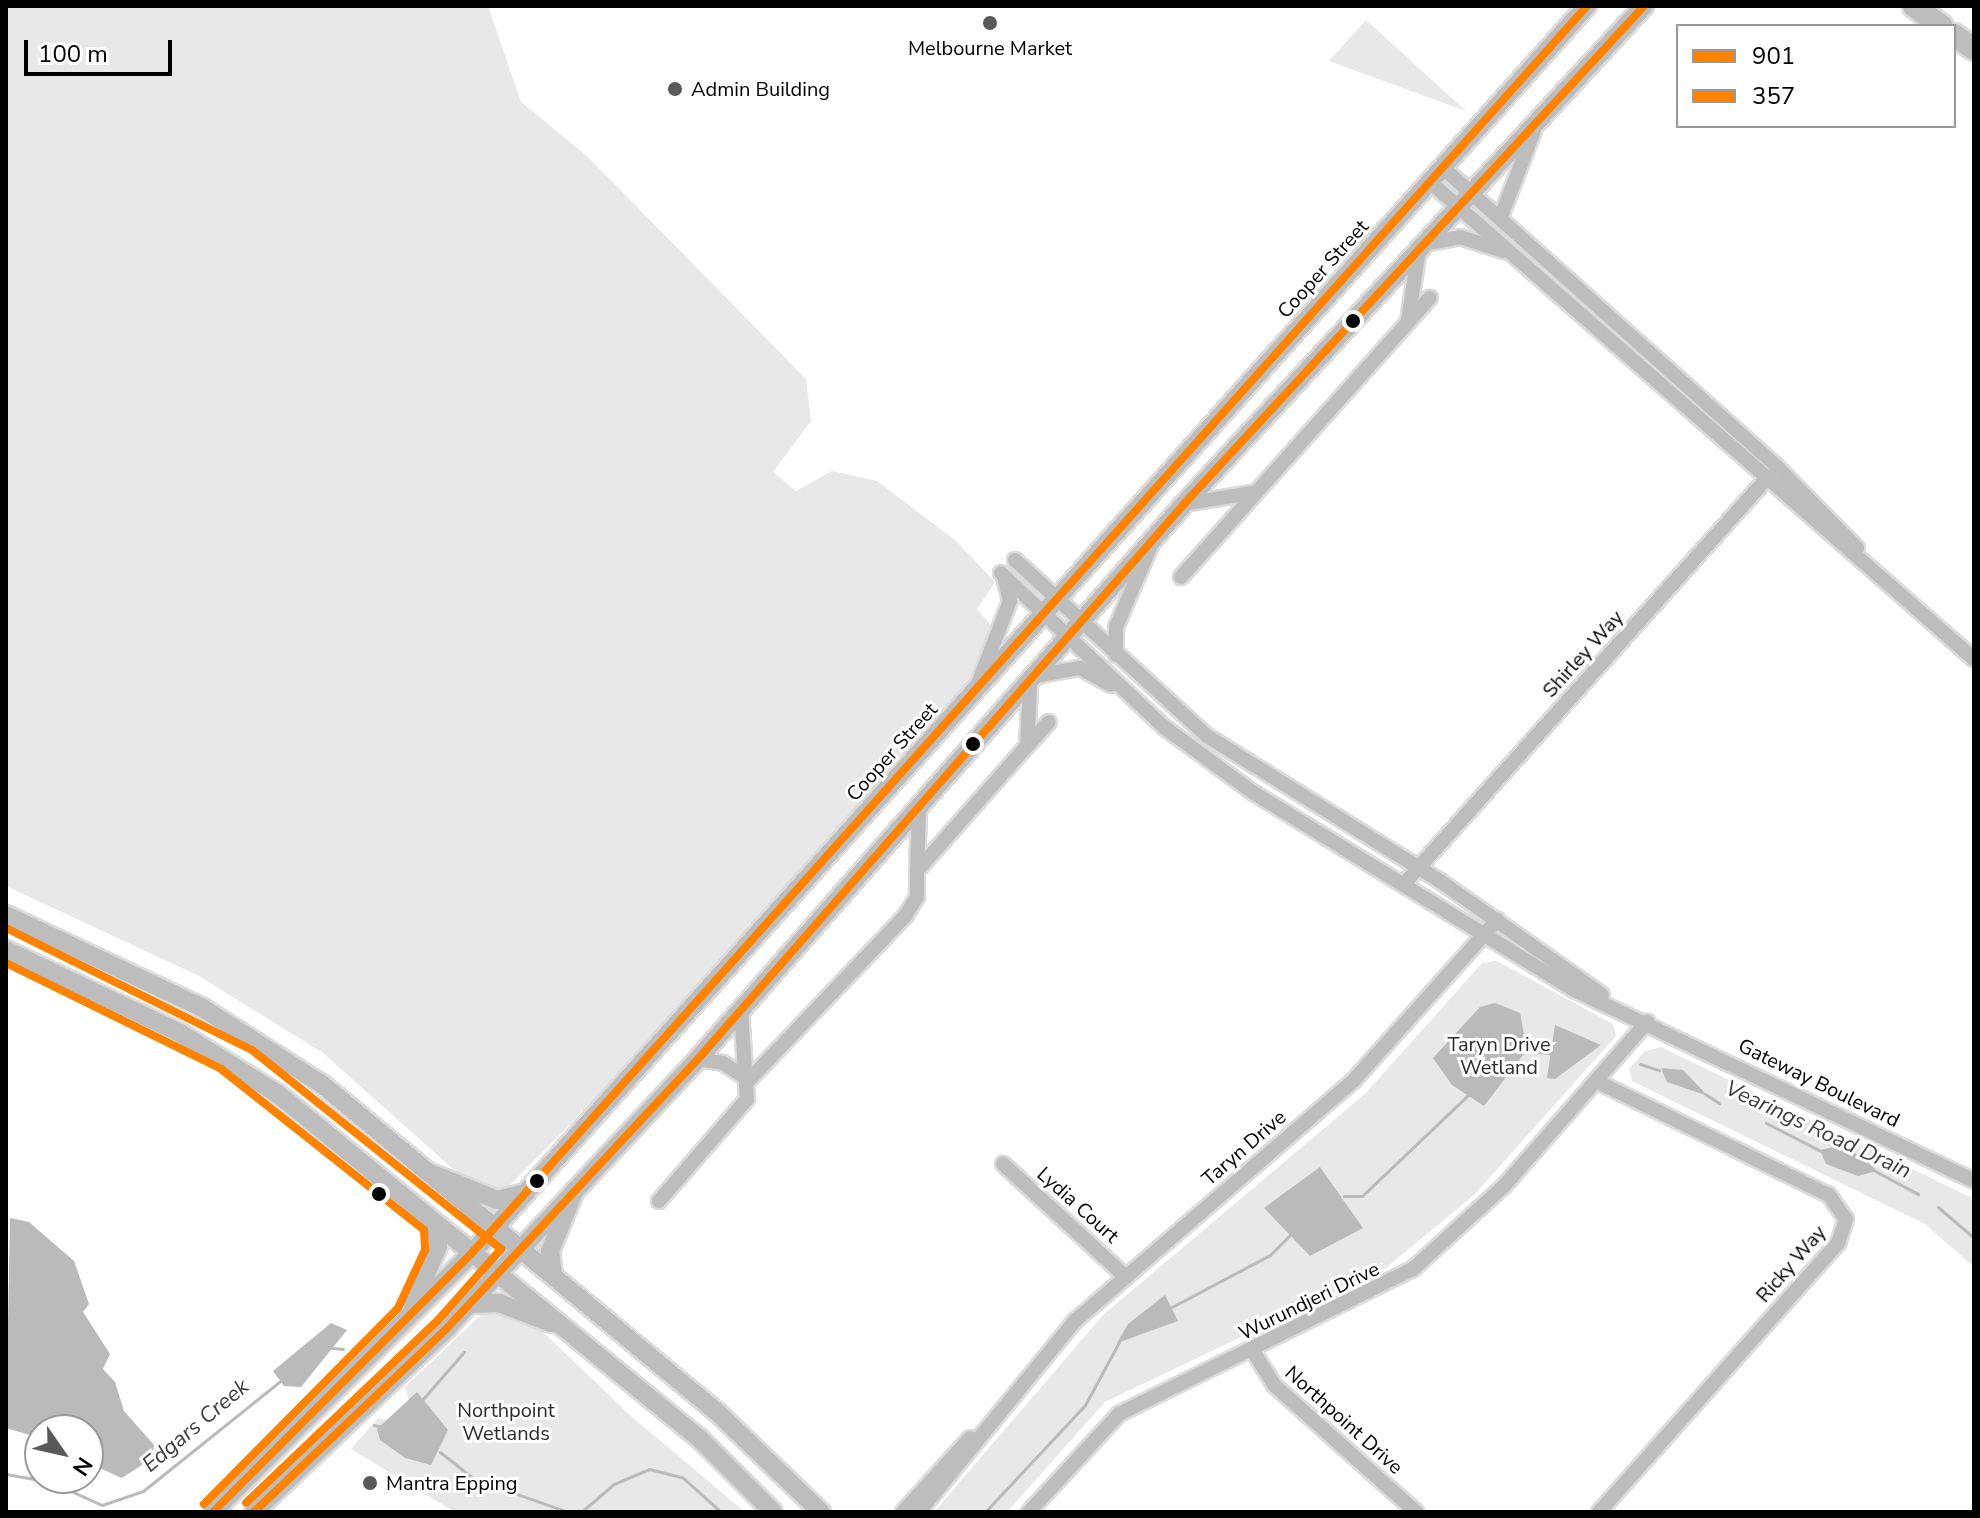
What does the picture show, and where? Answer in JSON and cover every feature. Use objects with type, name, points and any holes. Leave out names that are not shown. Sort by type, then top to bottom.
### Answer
[{"type":"highway","points":[[1914,6],[1939,24]]},
{"type":"highway","points":[[1956,36],[1974,49]]},
{"type":"main road","name":"Cooper Street","points":[[220,1510],[471,1254],[1587,6]]},
{"type":"main road","points":[[254,1512],[470,1304],[579,1180],[698,1059],[1035,680],[1184,504],[1424,250],[1644,6]]},
{"type":"main road","points":[[6,915],[258,1040],[323,1085],[412,1165],[553,1275],[821,1510]]},
{"type":"main road","points":[[29,960],[43,933]]},
{"type":"main road","points":[[6,950],[227,1059],[700,1439],[773,1512]]},
{"type":"main road","points":[[412,1165],[497,1200],[524,1193]]},
{"type":"main road","points":[[553,1275],[550,1251],[579,1180]]},
{"type":"main road","points":[[408,1315],[437,1252],[436,1224]]},
{"type":"main road","points":[[470,1304],[499,1303],[562,1326]]},
{"type":"main road","points":[[271,1512],[291,1476]]},
{"type":"street","points":[[1500,219],[1537,124]]},
{"type":"street","points":[[1436,174],[1467,202],[1512,254],[1765,481],[1899,591],[1974,659]]},
{"type":"street","points":[[1467,202],[1500,219],[1777,467],[1899,591]]},
{"type":"street","points":[[1408,321],[1424,250],[1460,237],[1512,254]]},
{"type":"street","points":[[1181,577],[1430,298]]},
{"type":"street","name":"Shirley Way","points":[[1404,884],[1777,467]]},
{"type":"street","points":[[1184,504],[1233,500],[1258,489]]},
{"type":"street","points":[[1116,655],[1116,627],[1155,537]]},
{"type":"street","name":"Gateway Boulevard","points":[[1015,560],[1057,600],[1076,631],[1141,706],[1254,793],[1572,989],[1647,1022],[1974,1181]]},
{"type":"street","name":"Gateway Boulevard","points":[[969,699],[1010,601],[1001,573],[1045,615],[1116,655],[1263,776],[1418,867],[1647,1022]]},
{"type":"street","points":[[1027,746],[1035,680],[1080,668],[1141,706]]},
{"type":"street","points":[[917,871],[1049,722]]},
{"type":"street","points":[[1254,793],[1263,776]]},
{"type":"street","points":[[749,1080],[906,915],[917,897],[919,810]]},
{"type":"street","name":"Taryn Drive","points":[[903,1512],[1022,1383],[1126,1277],[1354,1080],[1497,920]]},
{"type":"street","points":[[659,1201],[743,1106],[749,1080],[741,1011]]},
{"type":"street","name":"Wurundjeri Drive","points":[[1029,1512],[1119,1414],[1253,1351],[1413,1269],[1481,1210],[1647,1022]]},
{"type":"street","points":[[698,1059],[723,1063],[749,1080]]},
{"type":"street","name":"Ricky Way","points":[[1596,1081],[1829,1195],[1846,1219],[1838,1243],[1599,1512]]},
{"type":"street","name":"Lydia Court","points":[[1003,1164],[1126,1277]]},
{"type":"street","name":"Northpoint Drive","points":[[1253,1351],[1274,1385],[1416,1512]]},
{"type":"street","name":"Taryn Drive","points":[[919,1512],[1022,1383]]},
{"type":"green space","points":[[6,6],[488,6],[521,102],[587,156],[806,379],[811,421],[773,472],[796,491],[832,471],[877,481],[955,540],[995,582],[977,609],[994,629],[968,684],[635,1058],[501,1194],[453,1169],[323,1053],[199,976],[6,886]]},
{"type":"green space","points":[[1366,20],[1466,111],[1329,61]]},
{"type":"green space","name":"Taryn Drive Wetland","points":[[1497,961],[1613,1024],[1616,1036],[1475,1194],[1386,1268],[1105,1402],[1007,1512],[934,1512],[1103,1315],[1366,1093],[1482,963]]},
{"type":"green space","points":[[1661,1047],[1974,1199],[1974,1267],[1925,1224],[1632,1081],[1629,1069],[1645,1051]]},
{"type":"green space","name":"Northpoint Wetlands","points":[[503,1294],[632,1417],[745,1512],[455,1512],[351,1449],[378,1418],[416,1425],[405,1387]]},
{"type":"shaded area","points":[[1495,1003],[1520,1013],[1527,1050],[1484,1106],[1452,1085],[1433,1058],[1480,1007]]},
{"type":"shaded area","points":[[1555,1025],[1601,1045],[1555,1079],[1547,1078]]},
{"type":"shaded area","points":[[1661,1068],[1683,1070],[1708,1096],[1667,1082]]},
{"type":"shaded area","points":[[1838,1146],[1863,1157],[1877,1171],[1858,1176],[1826,1164],[1820,1150]]},
{"type":"shaded area","points":[[1320,1167],[1363,1228],[1310,1256],[1264,1208]]},
{"type":"shaded area","points":[[10,1218],[29,1222],[74,1261],[89,1304],[83,1312],[110,1354],[103,1369],[115,1382],[124,1411],[154,1445],[151,1459],[122,1478],[104,1470],[104,1414],[24,1414],[24,1433],[6,1428]]},
{"type":"shaded area","points":[[1165,1295],[1178,1321],[1117,1343],[1128,1324]]},
{"type":"shaded area","points":[[331,1323],[347,1330],[301,1387],[284,1386],[273,1371]]},
{"type":"shaded area","points":[[417,1392],[448,1430],[431,1465],[405,1458],[380,1440],[377,1429]]},
{"type":"waterway","name":"Vearings Road Drain","points":[[1527,1050],[1555,1054]]},
{"type":"waterway","name":"Vearings Road Drain","points":[[1640,1064],[1659,1070]]},
{"type":"waterway","name":"Vearings Road Drain","points":[[1705,1094],[1719,1103]]},
{"type":"waterway","name":"Vearings Road Drain","points":[[1344,1196],[1362,1196],[1468,1095]]},
{"type":"waterway","name":"Vearings Road Drain","points":[[1766,1123],[1823,1152]]},
{"type":"waterway","name":"Vearings Road Drain","points":[[1875,1171],[1918,1194]]},
{"type":"waterway","name":"Vearings Road Drain","points":[[1938,1207],[1974,1238]]},
{"type":"waterway","name":"Vearings Road Drain","points":[[1168,1309],[1270,1255],[1291,1234]]},
{"type":"waterway","name":"Vearings Road Drain","points":[[985,1512],[1085,1405],[1119,1342]]},
{"type":"waterway","points":[[332,1348],[343,1349]]},
{"type":"waterway","points":[[422,1400],[464,1352]]},
{"type":"waterway","name":"Edgars Creek","points":[[6,1474],[51,1482],[102,1505],[143,1491],[283,1379]]},
{"type":"waterway","name":"Edgars Creek","points":[[374,1425],[383,1427]]},
{"type":"waterway","name":"Edgars Creek","points":[[440,1452],[474,1479],[568,1512]]},
{"type":"waterway","name":"Vearings Road Drain","points":[[581,1512],[614,1484],[649,1469],[682,1477],[721,1512]]},
{"type":"transit line","name":"901","points":[[213,1512],[471,1254],[1587,6]]},
{"type":"transit line","name":"901","points":[[254,1512],[447,1328],[698,1059],[1184,504],[1644,6]]},
{"type":"transit line","name":"357","points":[[6,928],[252,1050],[501,1249],[438,1320],[246,1503]]},
{"type":"transit line","name":"357","points":[[6,963],[221,1069],[424,1230],[425,1250],[398,1308],[204,1504]]},
{"type":"place","name":"Melbourne Market","points":[[990,23]]},
{"type":"place","name":"Admin Building","points":[[675,89]]},
{"type":"place","name":"Mantra Epping","points":[[370,1483]]}]
